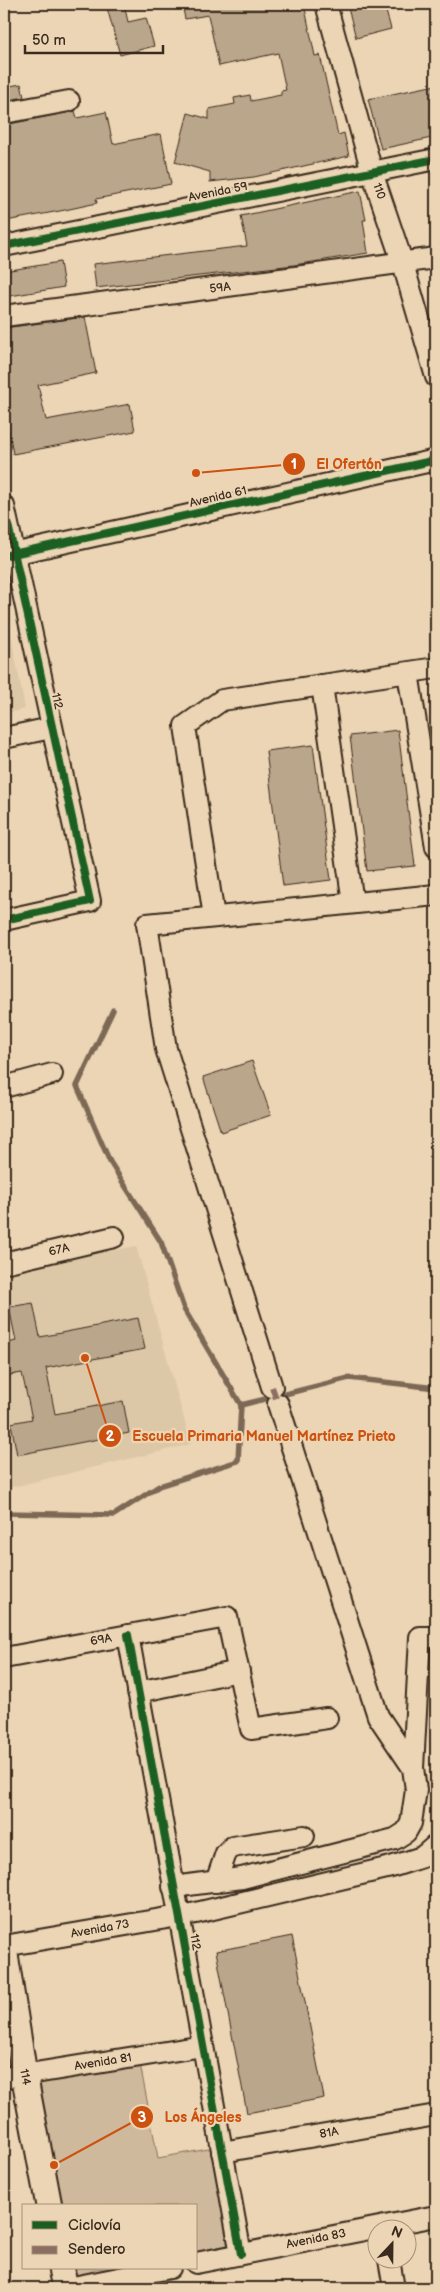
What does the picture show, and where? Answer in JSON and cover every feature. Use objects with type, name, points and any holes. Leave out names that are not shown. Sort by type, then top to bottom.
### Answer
[{"type":"main road","name":"114","points":[[4,1947],[14,2076],[48,2204]]},
{"type":"main road","points":[[62,2270],[67,2288]]},
{"type":"street","name":"110","points":[[326,4],[372,172],[403,264],[436,377]]},
{"type":"street","points":[[4,112],[69,101]]},
{"type":"street","name":"Avenida 59","points":[[4,246],[436,159]]},
{"type":"street","name":"59A","points":[[4,316],[403,264],[436,258]]},
{"type":"street","name":"Avenida 61","points":[[9,555],[436,460]]},
{"type":"street","name":"112","points":[[4,506],[9,555],[90,901],[4,920]]},
{"type":"street","points":[[214,918],[185,726],[222,700],[436,668]]},
{"type":"street","points":[[408,673],[436,847]]},
{"type":"street","points":[[322,685],[353,903]]},
{"type":"street","points":[[4,738],[51,728]]},
{"type":"street","points":[[414,1768],[378,1716],[275,1395],[166,1048],[147,924],[436,895]]},
{"type":"street","points":[[4,1087],[52,1074]]},
{"type":"street","name":"67A","points":[[4,1263],[114,1237]]},
{"type":"street","name":"69A","points":[[4,1658],[227,1617],[238,1671]]},
{"type":"street","name":"112","points":[[128,1635],[174,1887],[187,1914],[203,2046],[241,2254]]},
{"type":"street","points":[[174,1887],[242,1878],[395,1839],[406,1832],[411,1823],[416,1790],[414,1768],[420,1636],[436,1638]]},
{"type":"street","points":[[138,1692],[238,1671],[251,1729],[327,1718]]},
{"type":"street","points":[[216,1882],[226,1853],[232,1847],[304,1836]]},
{"type":"street","name":"Avenida 73","points":[[4,1947],[187,1914],[391,1867],[422,1857],[436,1845]]},
{"type":"street","name":"Avenida 81","points":[[14,2076],[203,2046]]},
{"type":"street","name":"81A","points":[[222,2152],[436,2115]]},
{"type":"street","name":"Avenida 83","points":[[418,2220],[436,2216]]},
{"type":"street","name":"Avenida 83","points":[[198,2263],[368,2231]]},
{"type":"street","points":[[67,2288],[160,2270]]},
{"type":"street","points":[[391,2270],[394,2288]]},
{"type":"shaded area","points":[[4,598],[25,709],[4,714]]},
{"type":"shaded area","points":[[136,1246],[191,1444],[4,1489],[4,1272]]},
{"type":"shaded area","points":[[140,2064],[158,2158],[214,2148],[233,2250],[198,2257],[198,2204],[56,2204],[34,2083]]},
{"type":"shaded area","points":[[68,2270],[124,2270],[70,2280]]},
{"type":"building","points":[[106,4],[124,4],[128,22],[146,18],[154,46],[120,55]]},
{"type":"building","points":[[182,4],[304,4],[315,56],[320,55],[338,135],[344,133],[349,156],[254,177],[210,182],[210,172],[175,162],[188,113],[209,119],[209,109],[235,104],[234,98],[250,95],[251,101],[281,95],[281,91],[286,90],[278,53],[219,66],[208,15],[185,19]]},
{"type":"building","points":[[347,4],[384,4],[391,29],[356,38]]},
{"type":"building","points":[[21,84],[24,97],[4,101],[4,87]]},
{"type":"building","points":[[436,85],[436,137],[381,149],[368,99]]},
{"type":"building","points":[[75,111],[77,118],[106,112],[113,144],[161,134],[171,184],[96,199],[97,203],[6,221],[4,125]]},
{"type":"building","points":[[360,191],[366,220],[363,220],[368,253],[294,265],[96,288],[93,264],[247,246],[241,216]]},
{"type":"building","points":[[60,262],[64,287],[4,297],[4,271]]},
{"type":"building","points":[[85,317],[96,373],[38,385],[46,420],[130,404],[135,431],[13,454],[4,403],[4,328]]},
{"type":"building","points":[[398,730],[415,866],[367,871],[350,736]]},
{"type":"building","points":[[313,745],[331,880],[283,886],[266,751]]},
{"type":"building","points":[[252,1061],[271,1115],[221,1132],[203,1077]]},
{"type":"building","points":[[33,1303],[40,1337],[138,1318],[145,1349],[46,1368],[55,1414],[123,1401],[129,1433],[17,1455],[11,1423],[32,1419],[22,1373],[4,1376],[4,1344],[16,1341],[9,1307]]},
{"type":"building","points":[[292,1936],[324,2098],[247,2113],[216,1951]]},
{"type":"waterway","points":[[4,1513],[114,1515],[159,1486],[238,1461],[241,1405],[184,1309],[161,1242],[110,1162],[77,1086],[113,1010]]},
{"type":"waterway","points":[[241,1405],[349,1378],[436,1388]]},
{"type":"marked path","points":[[272,1387],[278,1404]]},
{"type":"cycle path","points":[[4,246],[436,159]]},
{"type":"cycle path","points":[[4,556],[436,460]]},
{"type":"cycle path","points":[[4,506],[90,901],[4,920]]},
{"type":"cycle path","points":[[128,1635],[241,2254]]},
{"type":"place","name":"El Ofertón","points":[[196,473]]},
{"type":"place","name":"Escuela Primaria Manuel Martínez Prieto","points":[[85,1358]]},
{"type":"place","name":"Los Ángeles","points":[[54,2165]]}]
